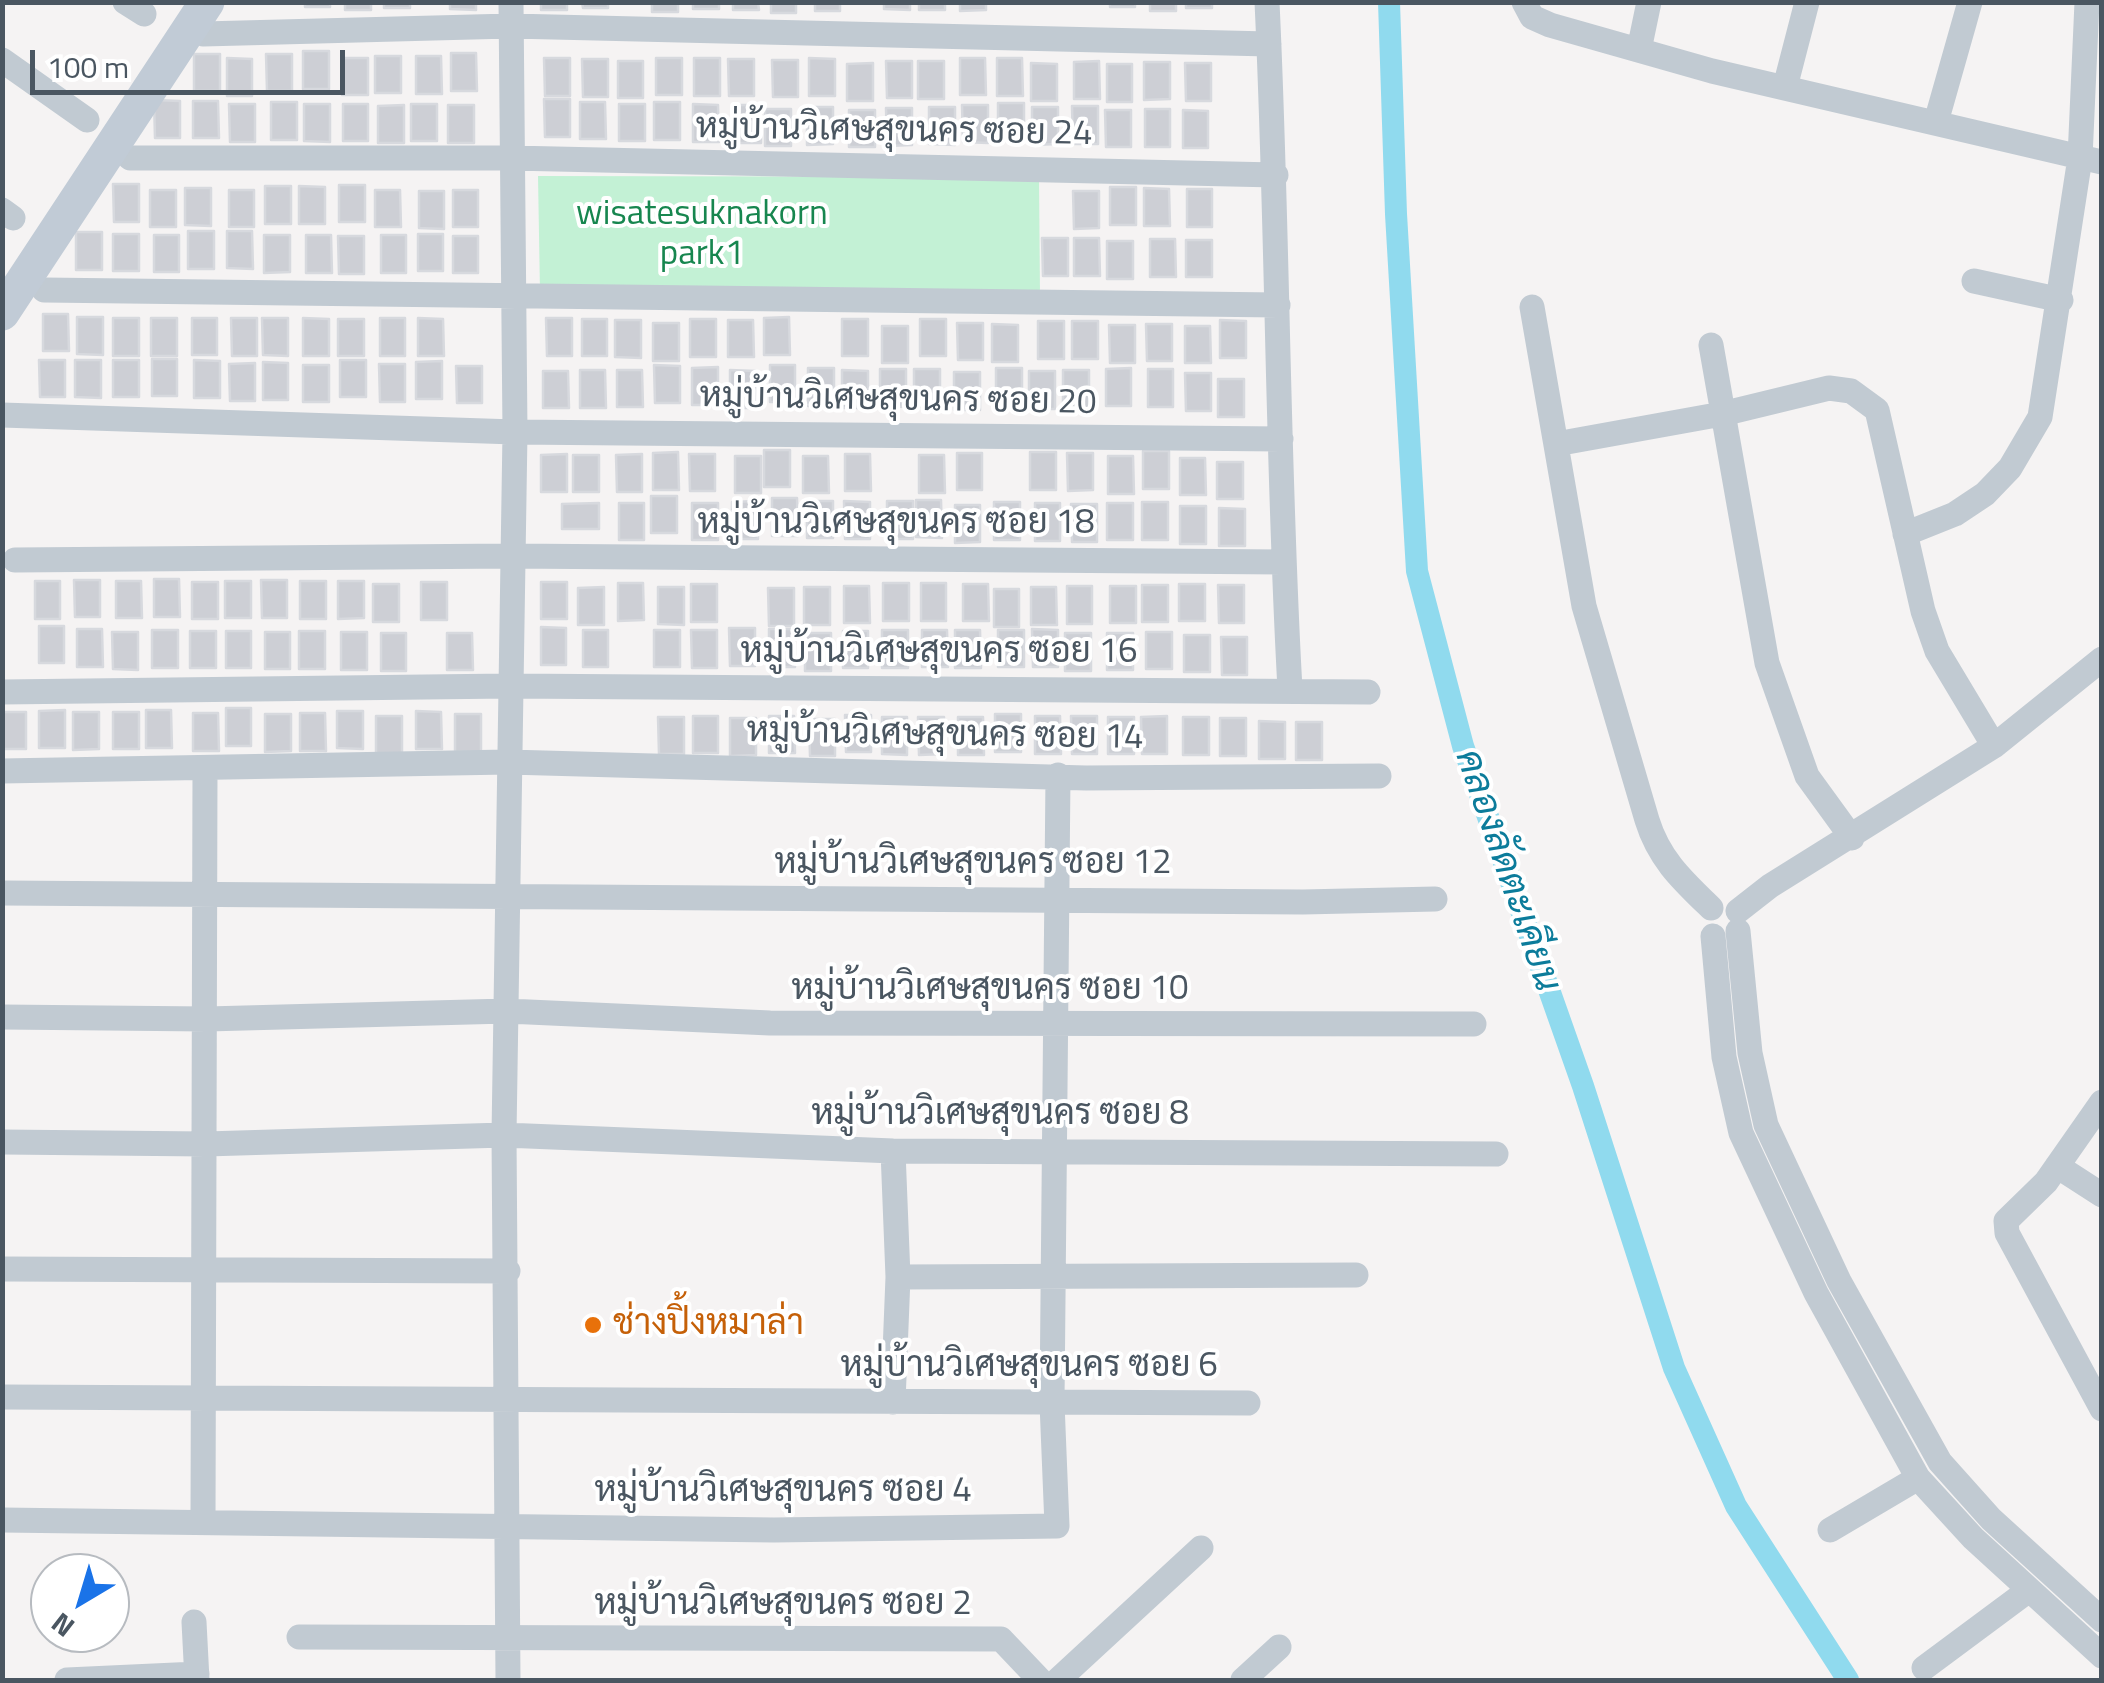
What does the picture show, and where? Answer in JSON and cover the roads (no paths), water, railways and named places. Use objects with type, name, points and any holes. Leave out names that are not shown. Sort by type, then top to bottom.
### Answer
[{"type":"street","points":[[1267,2],[1276,175],[1282,562],[1290,689]]},
{"type":"street","points":[[1524,2],[1532,17],[1550,25],[1639,50],[2091,160]]},
{"type":"street","points":[[1639,50],[1649,2]]},
{"type":"street","points":[[1785,87],[1807,2]]},
{"type":"street","points":[[1936,122],[1970,2]]},
{"type":"street","points":[[1905,534],[1955,514],[1985,494],[2026,446],[2040,418],[2091,160],[2087,2]]},
{"type":"street","points":[[2,313],[205,18],[511,14],[1269,44]]},
{"type":"street","points":[[508,1680],[504,1134],[510,897],[510,556],[515,432],[511,14]]},
{"type":"street","points":[[2,60],[87,120]]},
{"type":"street","name":"หมู่บ้านวิเศษสุขนคร ซอย 24","points":[[130,158],[511,158],[1276,175]]},
{"type":"street","points":[[1974,281],[2061,300]]},
{"type":"street","points":[[44,290],[514,292],[1278,305]]},
{"type":"street","points":[[1532,307],[1584,606],[1655,847],[1671,870],[1711,908],[1726,903],[1745,1000],[1750,1114],[1816,1293],[1918,1478],[2029,1590],[2102,1656]]},
{"type":"street","points":[[1712,345],[1767,663],[1807,776],[1852,838]]},
{"type":"street","points":[[1556,444],[1722,414],[1829,388],[1868,400],[1877,410],[1922,611],[1938,651],[1994,746]]},
{"type":"street","name":"หมู่บ้านวิเศษสุขนคร ซอย 20","points":[[2,415],[515,432],[1281,440]]},
{"type":"street","name":"หมู่บ้านวิเศษสุขนคร ซอย 18","points":[[15,560],[510,556],[1282,562]]},
{"type":"street","points":[[2102,660],[1994,746],[1770,886],[1730,926],[1719,999],[1724,1057],[1750,1114],[1940,1462],[1992,1519],[2102,1620]]},
{"type":"street","name":"หมู่บ้านวิเศษสุขนคร ซอย 16","points":[[2,692],[509,686],[1368,692]]},
{"type":"street","name":"หมู่บ้านวิเศษสุขนคร ซอย 14","points":[[2,771],[508,762],[1058,775],[1379,776]]},
{"type":"street","points":[[204,1522],[205,770]]},
{"type":"street","points":[[1052,1404],[1058,775]]},
{"type":"street","name":"หมู่บ้านวิเศษสุขนคร ซอย 12","points":[[2,893],[1303,902],[1434,898]]},
{"type":"street","points":[[1719,999],[1745,1000]]},
{"type":"street","name":"หมู่บ้านวิเศษสุขนคร ซอย 10","points":[[2,1017],[207,1018],[506,1010],[770,1023],[1474,1024]]},
{"type":"street","points":[[2102,1102],[2057,1166],[2012,1212],[2007,1233],[2102,1409]]},
{"type":"street","name":"หมู่บ้านวิเศษสุขนคร ซอย 8","points":[[2,1142],[206,1144],[504,1134],[893,1151],[1496,1154]]},
{"type":"street","points":[[893,1151],[898,1277],[893,1402]]},
{"type":"street","points":[[2057,1166],[2102,1195]]},
{"type":"street","points":[[2,1268],[508,1272]]},
{"type":"street","points":[[898,1277],[1052,1273],[1356,1275]]},
{"type":"street","name":"หมู่บ้านวิเศษสุขนคร ซอย 6","points":[[2,1397],[508,1396],[1248,1403]]},
{"type":"street","name":"หมู่บ้านวิเศษสุขนคร ซอย 4","points":[[2,1520],[774,1530],[1057,1526],[1052,1404]]},
{"type":"street","points":[[1830,1530],[1918,1478]]},
{"type":"street","points":[[1058,1680],[1202,1548]]},
{"type":"street","points":[[1924,1668],[2029,1590]]},
{"type":"street","points":[[67,1680],[197,1677],[194,1622]]},
{"type":"street","name":"หมู่บ้านวิเศษสุขนคร ซอย 2","points":[[300,1636],[508,1640],[1002,1639],[1040,1680]]},
{"type":"street","points":[[1243,1680],[1279,1648]]},
{"type":"waterway","name":"คลองลัดตะเคียน","points":[[1389,2],[1396,214],[1417,571],[1463,746],[1583,1086],[1674,1368],[1736,1506],[1848,1680]]},
{"type":"place","name":"ช่างปิ้งหมาล่า","points":[[593,1325]]},
{"type":"park label","name":"wisatesuknakorn park1","points":[[702,235]]}]
